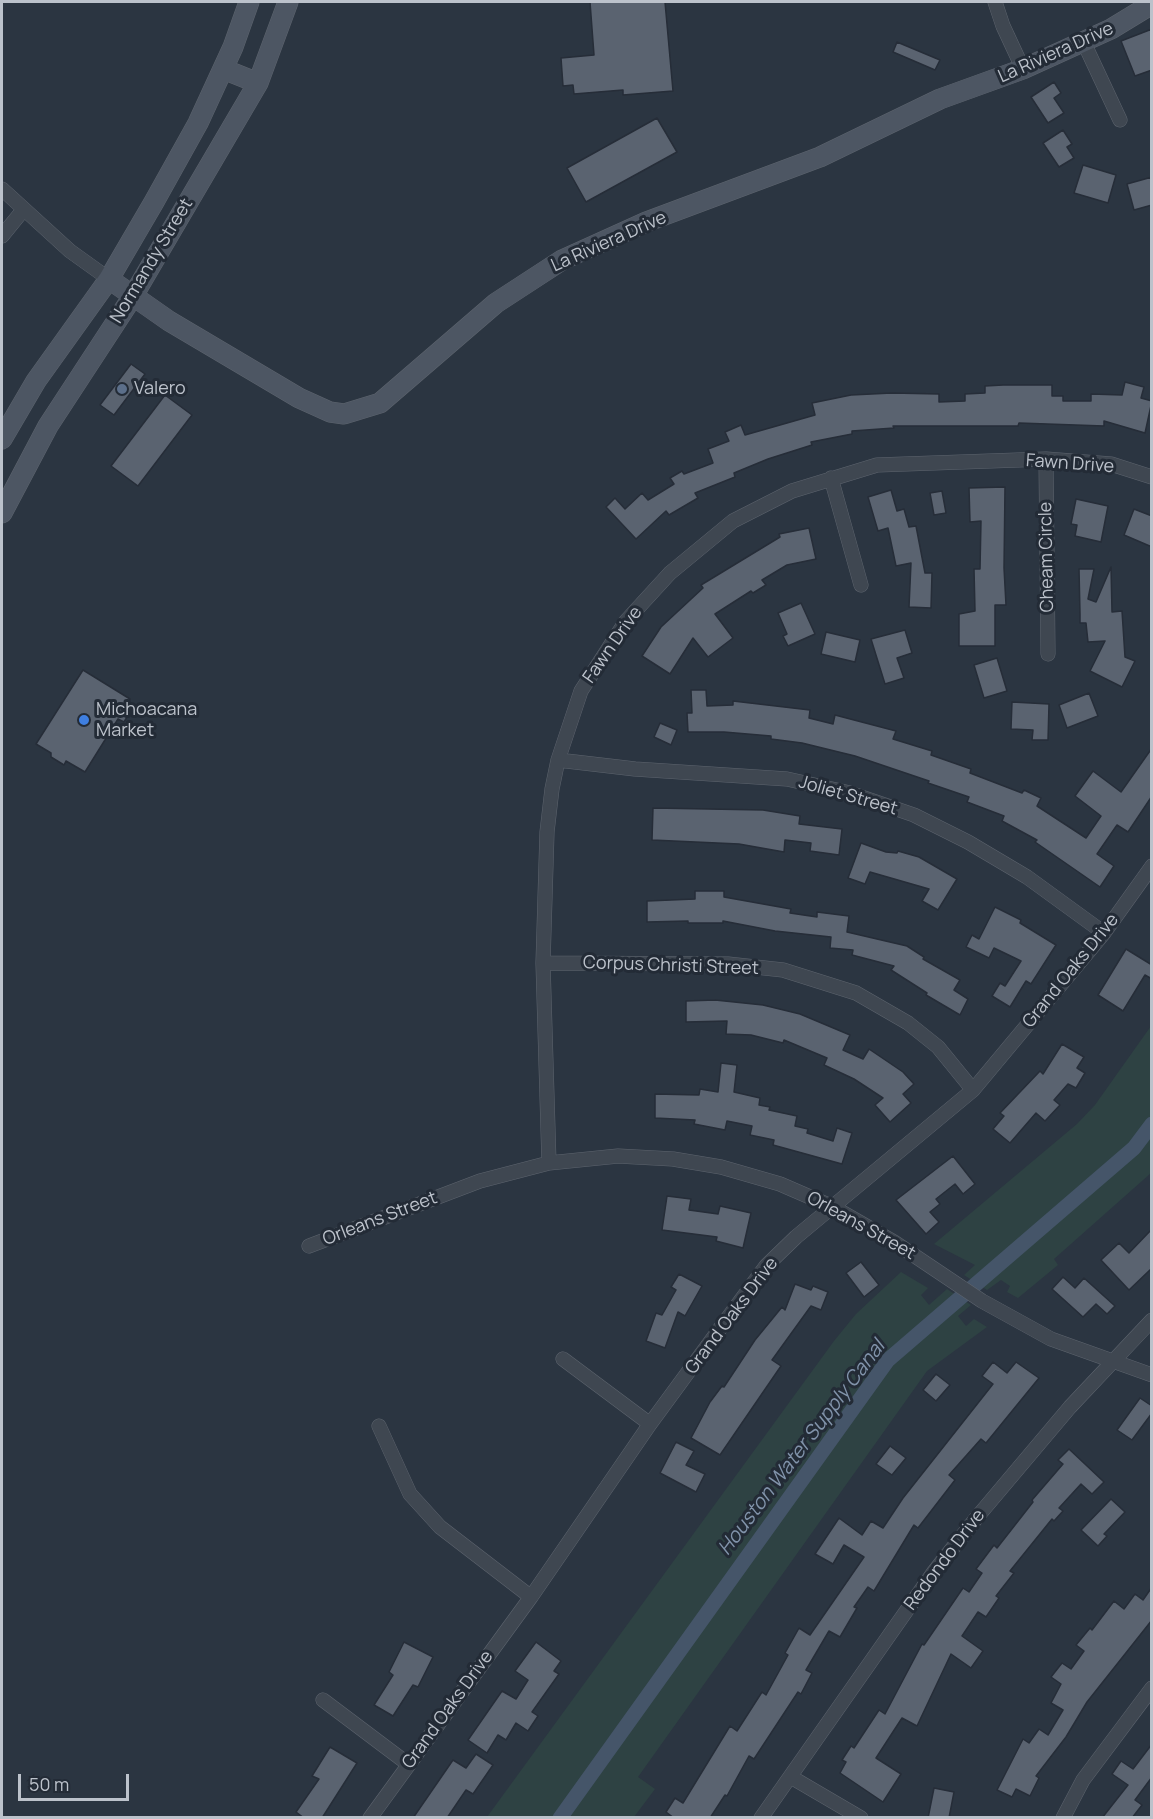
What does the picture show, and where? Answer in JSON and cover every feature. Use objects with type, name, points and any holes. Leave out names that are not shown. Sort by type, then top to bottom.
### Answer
[{"type":"street","name":"Normandy Street","points":[[2,439],[36,381],[109,279],[198,123],[223,69],[249,2]]},
{"type":"street","name":"Normandy Street","points":[[2,513],[48,426],[133,296],[258,83],[288,2]]},
{"type":"street","points":[[995,2],[1023,69]]},
{"type":"street","name":"La Riviera Drive","points":[[109,279],[169,321],[298,398],[330,412],[344,414],[380,403],[496,303],[562,260],[646,222],[820,157],[940,99],[1023,69],[1084,43],[1152,4]]},
{"type":"street","points":[[1084,43],[1120,120]]},
{"type":"street","points":[[223,69],[258,83]]},
{"type":"street","points":[[2,189],[70,251],[109,279]]},
{"type":"street","points":[[2,236],[24,209]]},
{"type":"street","name":"Fawn Drive","points":[[549,1163],[543,963],[547,832],[558,760],[581,691],[626,621],[670,573],[733,521],[792,491],[877,465],[1046,459],[1111,464],[1152,477]]},
{"type":"street","name":"Cheam Circle","points":[[1046,459],[1048,654]]},
{"type":"street","points":[[831,478],[861,585]]},
{"type":"street","name":"Joliet Street","points":[[558,760],[635,770],[787,779],[850,793],[914,815],[968,842],[1027,877],[1104,933]]},
{"type":"street","name":"Grand Oaks Drive","points":[[370,1818],[531,1597],[650,1424],[766,1266],[796,1237],[973,1090],[1104,933],[1152,866]]},
{"type":"street","name":"Corpus Christi Street","points":[[543,963],[728,964],[783,970],[856,993],[908,1023],[938,1047],[973,1090]]},
{"type":"street","name":"Orleans Street","points":[[309,1246],[480,1181],[549,1163],[618,1156],[673,1159],[721,1167],[761,1178],[833,1207],[953,1280],[982,1301],[1051,1339],[1152,1375]]},
{"type":"street","name":"Redondo Drive","points":[[761,1818],[933,1573],[971,1524],[1019,1465],[1152,1320]]},
{"type":"street","points":[[563,1359],[650,1424]]},
{"type":"street","points":[[379,1426],[410,1494],[440,1527],[531,1597]]},
{"type":"street","points":[[1063,1818],[1083,1780],[1152,1688]]},
{"type":"street","points":[[323,1700],[408,1764]]},
{"type":"street","points":[[791,1777],[861,1818]]},
{"type":"green space","points":[[1151,1026],[1151,1173],[1054,1259],[1058,1265],[1018,1298],[1007,1292],[1010,1286],[1001,1280],[987,1290],[964,1275],[975,1265],[934,1244],[1077,1124],[1095,1105]]},
{"type":"green space","points":[[901,1272],[928,1288],[921,1295],[929,1305],[947,1289],[971,1305],[958,1316],[966,1326],[974,1319],[987,1327],[927,1371],[638,1777],[655,1789],[634,1817],[487,1817],[834,1341],[856,1314]]},
{"type":"building","points":[[590,2],[665,2],[673,91],[623,95],[623,90],[574,94],[573,85],[563,86],[561,58],[594,55]]},
{"type":"building","points":[[1152,29],[1152,70],[1135,76],[1121,41]]},
{"type":"building","points":[[897,42],[940,60],[935,70],[893,52]]},
{"type":"building","points":[[1054,82],[1061,93],[1054,98],[1064,113],[1048,123],[1031,97]]},
{"type":"building","points":[[657,118],[677,152],[586,202],[567,168]]},
{"type":"building","points":[[1063,130],[1072,144],[1067,147],[1074,158],[1059,167],[1043,143]]},
{"type":"building","points":[[1083,165],[1116,175],[1108,203],[1074,193]]},
{"type":"building","points":[[1152,177],[1152,205],[1134,210],[1127,184]]},
{"type":"building","name":"Valero","points":[[131,364],[145,374],[114,415],[100,405]]},
{"type":"building","points":[[1125,382],[1144,387],[1141,398],[1152,401],[1145,433],[1104,421],[1104,426],[1019,423],[1018,426],[893,426],[894,428],[852,431],[852,434],[811,442],[812,445],[734,473],[735,477],[695,493],[698,498],[669,515],[666,511],[636,539],[606,507],[615,498],[625,509],[642,493],[648,500],[674,484],[670,478],[682,471],[684,474],[713,463],[708,449],[729,441],[725,432],[741,425],[745,435],[815,415],[812,403],[851,395],[892,393],[939,394],[939,402],[965,401],[965,394],[985,393],[985,386],[1003,385],[1052,385],[1052,396],[1063,396],[1063,401],[1091,401],[1091,394],[1122,395]]},
{"type":"building","points":[[165,395],[192,415],[138,486],[111,466]]},
{"type":"building","points":[[1005,487],[1006,605],[995,605],[995,646],[959,646],[959,614],[975,611],[974,569],[980,569],[981,521],[970,522],[969,488]]},
{"type":"building","points":[[891,490],[897,511],[904,509],[909,527],[916,526],[925,573],[932,573],[931,608],[909,607],[911,563],[896,566],[888,528],[878,531],[868,497]]},
{"type":"building","points":[[942,491],[946,513],[934,515],[930,493]]},
{"type":"building","points":[[1076,499],[1108,506],[1101,542],[1075,536],[1077,525],[1071,524]]},
{"type":"building","points":[[1134,509],[1152,516],[1152,547],[1124,535]]},
{"type":"building","points":[[809,528],[816,559],[787,565],[762,580],[766,585],[753,593],[751,591],[715,614],[733,638],[708,657],[693,638],[670,674],[642,656],[661,627],[703,588],[701,585],[780,537],[779,534]]},
{"type":"building","points":[[1111,567],[1112,612],[1122,611],[1125,657],[1135,661],[1122,687],[1090,671],[1105,641],[1088,642],[1086,623],[1080,623],[1079,569],[1094,569],[1088,599],[1096,602]]},
{"type":"building","points":[[801,603],[815,634],[788,646],[783,636],[787,634],[778,613]]},
{"type":"building","points":[[905,630],[912,653],[897,658],[904,678],[885,684],[871,639]]},
{"type":"building","points":[[826,632],[860,640],[855,662],[821,654]]},
{"type":"building","points":[[997,658],[1007,691],[984,698],[974,665]]},
{"type":"building","name":"Michoacana Market","points":[[83,670],[130,699],[124,708],[130,712],[124,722],[118,719],[85,772],[66,761],[64,765],[51,757],[51,753],[36,744]]},
{"type":"building","points":[[691,690],[706,690],[707,706],[733,705],[733,701],[810,710],[809,718],[833,724],[835,715],[896,731],[893,739],[932,751],[931,755],[971,769],[970,773],[1022,793],[1024,790],[1041,798],[1037,806],[1086,838],[1101,816],[1075,796],[1093,771],[1121,792],[1152,748],[1152,796],[1128,832],[1117,825],[1097,854],[1114,866],[1100,887],[1035,842],[1037,840],[1002,821],[1004,816],[967,802],[969,797],[928,783],[929,781],[855,756],[802,743],[771,739],[771,736],[688,732],[687,713],[692,713]]},
{"type":"building","points":[[1089,693],[1098,716],[1067,728],[1059,705]]},
{"type":"building","points":[[1012,702],[1049,704],[1048,740],[1032,740],[1033,730],[1011,729]]},
{"type":"building","points":[[660,723],[677,730],[671,745],[654,737]]},
{"type":"building","points":[[653,808],[763,810],[800,816],[799,824],[842,829],[839,855],[810,851],[811,843],[785,840],[784,852],[739,844],[652,840]]},
{"type":"building","points":[[861,843],[886,852],[897,853],[898,851],[919,857],[957,879],[938,910],[922,901],[929,889],[870,872],[865,884],[848,878]]},
{"type":"building","points":[[695,891],[724,891],[724,897],[791,909],[790,913],[817,917],[817,912],[849,916],[847,932],[907,946],[924,957],[923,959],[960,980],[954,990],[968,999],[960,1015],[926,995],[927,993],[891,970],[894,966],[852,955],[853,950],[830,948],[831,937],[775,931],[723,921],[723,923],[647,922],[647,901],[695,899]]},
{"type":"building","points":[[995,907],[1021,920],[1020,923],[1056,945],[1031,984],[1026,981],[1010,1007],[992,996],[1000,983],[1005,986],[1021,961],[994,948],[989,958],[966,947],[972,935],[979,939]]},
{"type":"building","points":[[1126,949],[1152,965],[1152,979],[1145,975],[1123,1011],[1098,995]]},
{"type":"building","points":[[715,1000],[763,1005],[800,1014],[850,1035],[843,1050],[863,1059],[869,1049],[903,1072],[914,1084],[903,1094],[911,1103],[890,1122],[875,1105],[883,1098],[854,1079],[824,1065],[827,1058],[784,1040],[783,1043],[751,1035],[726,1034],[727,1021],[686,1022],[686,1001]]},
{"type":"building","points":[[1062,1044],[1084,1057],[1077,1068],[1085,1073],[1076,1088],[1068,1084],[1054,1100],[1060,1105],[1045,1121],[1036,1113],[1010,1143],[993,1129],[1004,1116],[1000,1113],[1040,1071],[1043,1074]]},
{"type":"building","points":[[721,1063],[737,1065],[734,1092],[760,1098],[759,1105],[770,1107],[769,1110],[797,1116],[795,1126],[808,1129],[807,1133],[833,1141],[837,1128],[852,1133],[842,1164],[773,1145],[774,1140],[750,1135],[752,1126],[727,1121],[725,1130],[694,1124],[695,1120],[655,1118],[655,1094],[699,1095],[700,1089],[718,1092]]},
{"type":"building","points":[[953,1156],[975,1184],[963,1194],[955,1184],[936,1199],[940,1204],[930,1212],[939,1222],[926,1234],[896,1200]]},
{"type":"building","points":[[667,1196],[691,1199],[689,1210],[718,1214],[720,1206],[751,1213],[743,1248],[716,1241],[717,1237],[662,1230]]},
{"type":"building","points":[[1152,1229],[1152,1268],[1129,1290],[1101,1260],[1119,1243],[1129,1253]]},
{"type":"building","points":[[861,1262],[879,1285],[864,1297],[846,1273]]},
{"type":"building","points":[[679,1274],[702,1286],[685,1316],[678,1312],[665,1348],[646,1341],[656,1313],[662,1315],[676,1290],[671,1287]]},
{"type":"building","points":[[1063,1277],[1075,1288],[1084,1278],[1115,1306],[1107,1314],[1096,1304],[1083,1317],[1052,1289]]},
{"type":"building","points":[[795,1284],[811,1290],[813,1286],[828,1292],[821,1310],[811,1306],[772,1360],[781,1366],[720,1455],[691,1438],[710,1402],[722,1386],[724,1387],[755,1340],[782,1307],[785,1310]]},
{"type":"building","points":[[993,1362],[1007,1373],[1016,1362],[1039,1378],[986,1443],[981,1439],[949,1475],[955,1480],[918,1528],[914,1525],[874,1591],[868,1587],[854,1607],[857,1608],[840,1637],[829,1631],[806,1670],[812,1673],[801,1694],[798,1692],[754,1759],[749,1756],[727,1796],[725,1795],[710,1818],[674,1818],[666,1812],[675,1798],[683,1803],[730,1726],[737,1731],[762,1692],[766,1695],[788,1655],[785,1653],[799,1628],[810,1635],[864,1557],[844,1545],[833,1564],[815,1554],[839,1518],[862,1535],[871,1521],[883,1528],[903,1498],[993,1384],[982,1376]]},
{"type":"building","points":[[936,1374],[950,1385],[936,1401],[923,1390]]},
{"type":"building","points":[[1140,1398],[1152,1406],[1152,1413],[1132,1440],[1117,1430]]},
{"type":"building","points":[[676,1442],[694,1451],[686,1465],[705,1474],[696,1492],[660,1473]]},
{"type":"building","points":[[890,1446],[906,1458],[892,1475],[876,1464]]},
{"type":"building","points":[[1069,1449],[1104,1482],[1092,1494],[1081,1484],[1059,1508],[1063,1511],[1054,1521],[1052,1519],[1010,1571],[1014,1573],[996,1596],[999,1598],[986,1617],[978,1612],[962,1636],[983,1651],[971,1668],[951,1654],[917,1726],[902,1718],[876,1758],[901,1774],[883,1802],[840,1773],[846,1762],[842,1760],[851,1746],[854,1748],[879,1710],[885,1714],[922,1644],[924,1645],[963,1588],[969,1592],[982,1573],[976,1569],[994,1545],[997,1548],[1033,1502],[1032,1500],[1063,1464],[1058,1460]]},
{"type":"building","points":[[1111,1499],[1125,1512],[1104,1534],[1107,1536],[1098,1546],[1081,1530]]},
{"type":"building","points":[[1152,1587],[1152,1620],[1087,1702],[1066,1737],[1036,1776],[1039,1778],[1030,1796],[1016,1789],[1012,1797],[997,1790],[1023,1739],[1029,1743],[1039,1729],[1048,1735],[1063,1710],[1051,1703],[1061,1684],[1051,1677],[1062,1663],[1071,1669],[1084,1651],[1076,1645],[1090,1628],[1092,1630],[1114,1601],[1124,1609],[1135,1594],[1143,1600]]},
{"type":"building","points":[[404,1642],[433,1657],[418,1687],[413,1685],[393,1716],[374,1705],[393,1675],[389,1672]]},
{"type":"building","points":[[536,1642],[561,1661],[554,1671],[559,1674],[532,1712],[538,1716],[528,1731],[516,1723],[506,1740],[498,1735],[487,1753],[468,1740],[502,1691],[516,1699],[528,1680],[515,1671]]},
{"type":"building","points":[[1152,1744],[1152,1777],[1135,1800],[1142,1805],[1132,1818],[1102,1818],[1128,1785],[1112,1774],[1121,1761],[1133,1769]]},
{"type":"building","points":[[330,1747],[357,1763],[322,1818],[304,1818],[296,1812],[319,1779],[312,1776]]},
{"type":"building","points":[[476,1754],[493,1765],[473,1794],[466,1790],[447,1818],[413,1818],[453,1760],[466,1768]]},
{"type":"building","points":[[934,1788],[954,1792],[949,1818],[928,1818]]},
{"type":"waterway","name":"Houston Water Supply Canal","points":[[560,1818],[888,1360],[1134,1148],[1152,1124]]},
{"type":"place","name":"Valero","points":[[122,389]]},
{"type":"place","name":"Michoacana Market","points":[[84,720]]}]
